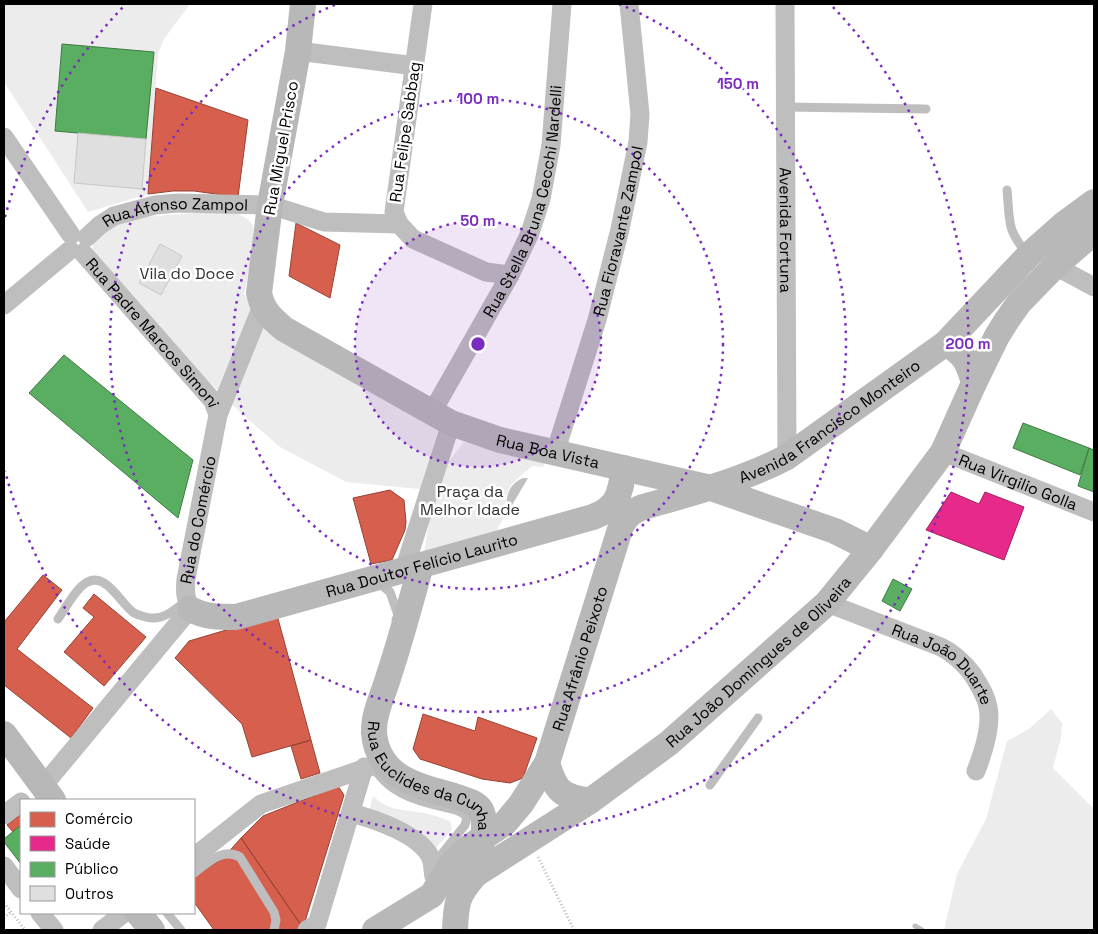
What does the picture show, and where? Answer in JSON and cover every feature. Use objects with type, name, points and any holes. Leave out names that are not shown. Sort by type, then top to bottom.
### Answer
[{"type":"main road","name":"Rua Miguel Prisco","points":[[261,299],[270,205],[298,51],[303,4]]},
{"type":"main road","name":"Avenida Francisco Monteiro","points":[[711,488],[764,469],[787,457],[946,343],[1029,255],[1064,224],[1094,202]]},
{"type":"main road","points":[[974,383],[997,336],[1019,303],[1054,266],[1094,232]]},
{"type":"main road","name":"Rua Boa Vista","points":[[261,299],[272,319],[284,329],[441,419],[500,440],[711,488],[835,531],[871,549]]},
{"type":"main road","points":[[946,343],[965,356],[974,383]]},
{"type":"main road","name":"Rua João Domingues de Oliveira","points":[[476,874],[590,801],[668,743],[827,603],[871,549],[943,452],[974,383]]},
{"type":"main road","name":"Rua Doutor Felício Laurito","points":[[188,605],[200,614],[236,617],[579,522],[604,513],[617,500],[624,468]]},
{"type":"main road","name":"Rua Afrânio Peixoto","points":[[544,767],[621,526],[631,513],[643,507],[711,488]]},
{"type":"main road","points":[[579,522],[598,529],[605,536],[612,555]]},
{"type":"main road","name":"Rua Euclides da Cunha","points":[[412,567],[390,674],[379,705],[374,733],[376,745],[382,759],[397,776],[470,802],[480,808],[483,837],[476,874]]},
{"type":"main road","points":[[4,734],[25,799]]},
{"type":"main road","points":[[544,767],[560,791],[571,797],[590,801]]},
{"type":"main road","points":[[470,802],[500,801],[544,767]]},
{"type":"main road","points":[[376,930],[432,895],[461,854],[505,823],[521,804],[544,767]]},
{"type":"main road","points":[[455,930],[456,906],[460,894],[464,886],[476,874]]},
{"type":"main road","points":[[139,914],[152,930]]},
{"type":"street","name":"Rua Felipe Sabbag","points":[[423,4],[395,193],[394,212],[399,224],[413,239],[486,272],[510,275]]},
{"type":"street","name":"Rua Stella Bruna Cecchi Nardelli","points":[[412,567],[441,419],[530,233],[541,199],[551,145],[562,4]]},
{"type":"street","name":"Rua Fioravante Zampol","points":[[555,452],[597,320],[620,229],[638,142],[640,114],[629,4]]},
{"type":"street","name":"Avenida Fortuna","points":[[785,4],[787,457]]},
{"type":"street","points":[[298,51],[415,66]]},
{"type":"street","name":"Rua Padre Marcos Simoni","points":[[4,137],[78,244],[213,401],[218,415]]},
{"type":"street","name":"Rua Afonso Zampol","points":[[4,305],[100,225],[114,216],[155,205],[178,203],[270,205],[324,222],[399,224]]},
{"type":"street","points":[[1054,266],[1094,287]]},
{"type":"street","name":"Rua do Comércio","points":[[26,799],[188,605],[185,591],[186,579],[218,415],[261,299]]},
{"type":"street","name":"Rua Virgilio Golla","points":[[943,452],[1094,512]]},
{"type":"street","name":"Rua João Duarte","points":[[827,603],[954,653],[969,669],[983,690],[989,708],[984,751],[976,771]]},
{"type":"street","points":[[306,930],[317,924],[368,763]]},
{"type":"street","points":[[195,856],[261,804],[368,763]]},
{"type":"street","points":[[351,813],[387,825],[406,834],[431,858],[434,878]]},
{"type":"street","points":[[4,866],[20,888]]},
{"type":"street","points":[[41,914],[54,930]]},
{"type":"street","points":[[102,930],[123,914]]},
{"type":"lane","points":[[785,107],[926,109]]},
{"type":"lane","points":[[1007,190],[1010,229],[1016,240],[1029,255]]},
{"type":"lane","points":[[365,726],[398,615],[390,592],[374,579]]},
{"type":"lane","points":[[58,619],[82,585],[90,581],[98,581],[108,585],[134,613],[152,618],[168,614],[188,605]]},
{"type":"lane","points":[[710,786],[758,718]]},
{"type":"lane","points":[[365,930],[432,886],[441,856],[465,825],[467,817],[463,812],[425,803],[394,790],[384,782],[368,763]]},
{"type":"lane","points":[[195,872],[227,852],[240,857],[274,912],[276,920],[274,930]]},
{"type":"lane","points":[[168,914],[182,930]]},
{"type":"path","points":[[537,854],[574,930]]},
{"type":"path","points":[[4,903],[25,930]]},
{"type":"path","points":[[4,918],[11,912]]},
{"type":"green space","points":[[4,4],[190,4],[164,39],[158,54],[148,194],[88,212],[4,82]]},
{"type":"green space","name":"Vila do Doce","points":[[219,211],[242,216],[253,225],[253,251],[244,294],[270,331],[439,427],[420,489],[346,482],[280,447],[239,411],[167,341],[95,262],[92,243],[121,219]]},
{"type":"green space","name":"Praça da Melhor Idade","points":[[464,442],[545,463],[543,467],[533,466],[511,485],[506,497],[507,512],[494,535],[424,553],[429,521],[443,469]]},
{"type":"green space","points":[[1051,709],[1062,723],[1061,738],[1053,768],[1094,809],[1094,930],[944,930],[957,874],[986,819],[1007,741],[1029,729]]},
{"type":"green space","points":[[373,796],[378,801],[393,808],[425,813],[447,820],[451,822],[452,830],[433,851],[369,812]]},
{"type":"shaded area","points":[[523,478],[528,478],[508,512],[507,496],[511,487]]},
{"type":"building: Comércio","points":[[156,88],[248,120],[238,197],[194,191],[148,194]]},
{"type":"building: Comércio","points":[[296,223],[340,245],[330,298],[289,276]]},
{"type":"building: Comércio","points":[[390,490],[404,500],[405,530],[392,560],[371,564],[353,498]]},
{"type":"building: Comércio","points":[[43,575],[62,590],[17,649],[93,708],[71,738],[4,685],[4,622]]},
{"type":"building: Comércio","points":[[94,594],[146,637],[104,686],[64,652],[94,617],[83,608]]},
{"type":"building: Comércio","points":[[277,615],[311,740],[252,757],[242,724],[175,658],[189,641]]},
{"type":"building: Comércio","points":[[423,714],[475,731],[478,717],[537,738],[523,778],[510,783],[482,779],[420,759],[413,749]]},
{"type":"building: Comércio","points":[[311,740],[320,773],[301,779],[291,746]]},
{"type":"building: Comércio","points":[[338,786],[344,795],[303,928],[241,838],[263,816]]},
{"type":"building: Comércio","points":[[20,815],[20,826],[13,832],[7,825]]},
{"type":"building: Comércio","points":[[241,838],[303,928],[300,930],[214,930],[195,903],[195,876],[223,858]]},
{"type":"building: Saúde","points":[[951,492],[979,504],[985,492],[1024,507],[1004,560],[926,530]]},
{"type":"building: Público","points":[[62,44],[154,52],[146,139],[55,131]]},
{"type":"building: Público","points":[[64,355],[193,460],[178,518],[29,393]]},
{"type":"building: Público","points":[[1023,423],[1089,448],[1080,475],[1013,448]]},
{"type":"building: Público","points":[[1089,448],[1094,450],[1094,492],[1078,486]]},
{"type":"building: Público","points":[[893,579],[912,589],[900,611],[882,601]]},
{"type":"building: Público","points":[[20,826],[20,863],[4,842],[4,839]]},
{"type":"building: Outros","points":[[78,133],[146,139],[142,189],[74,183]]},
{"type":"building: Outros","points":[[160,244],[182,256],[161,295],[139,283]]},
{"type":"waterway","points":[[915,926],[922,930]]}]
